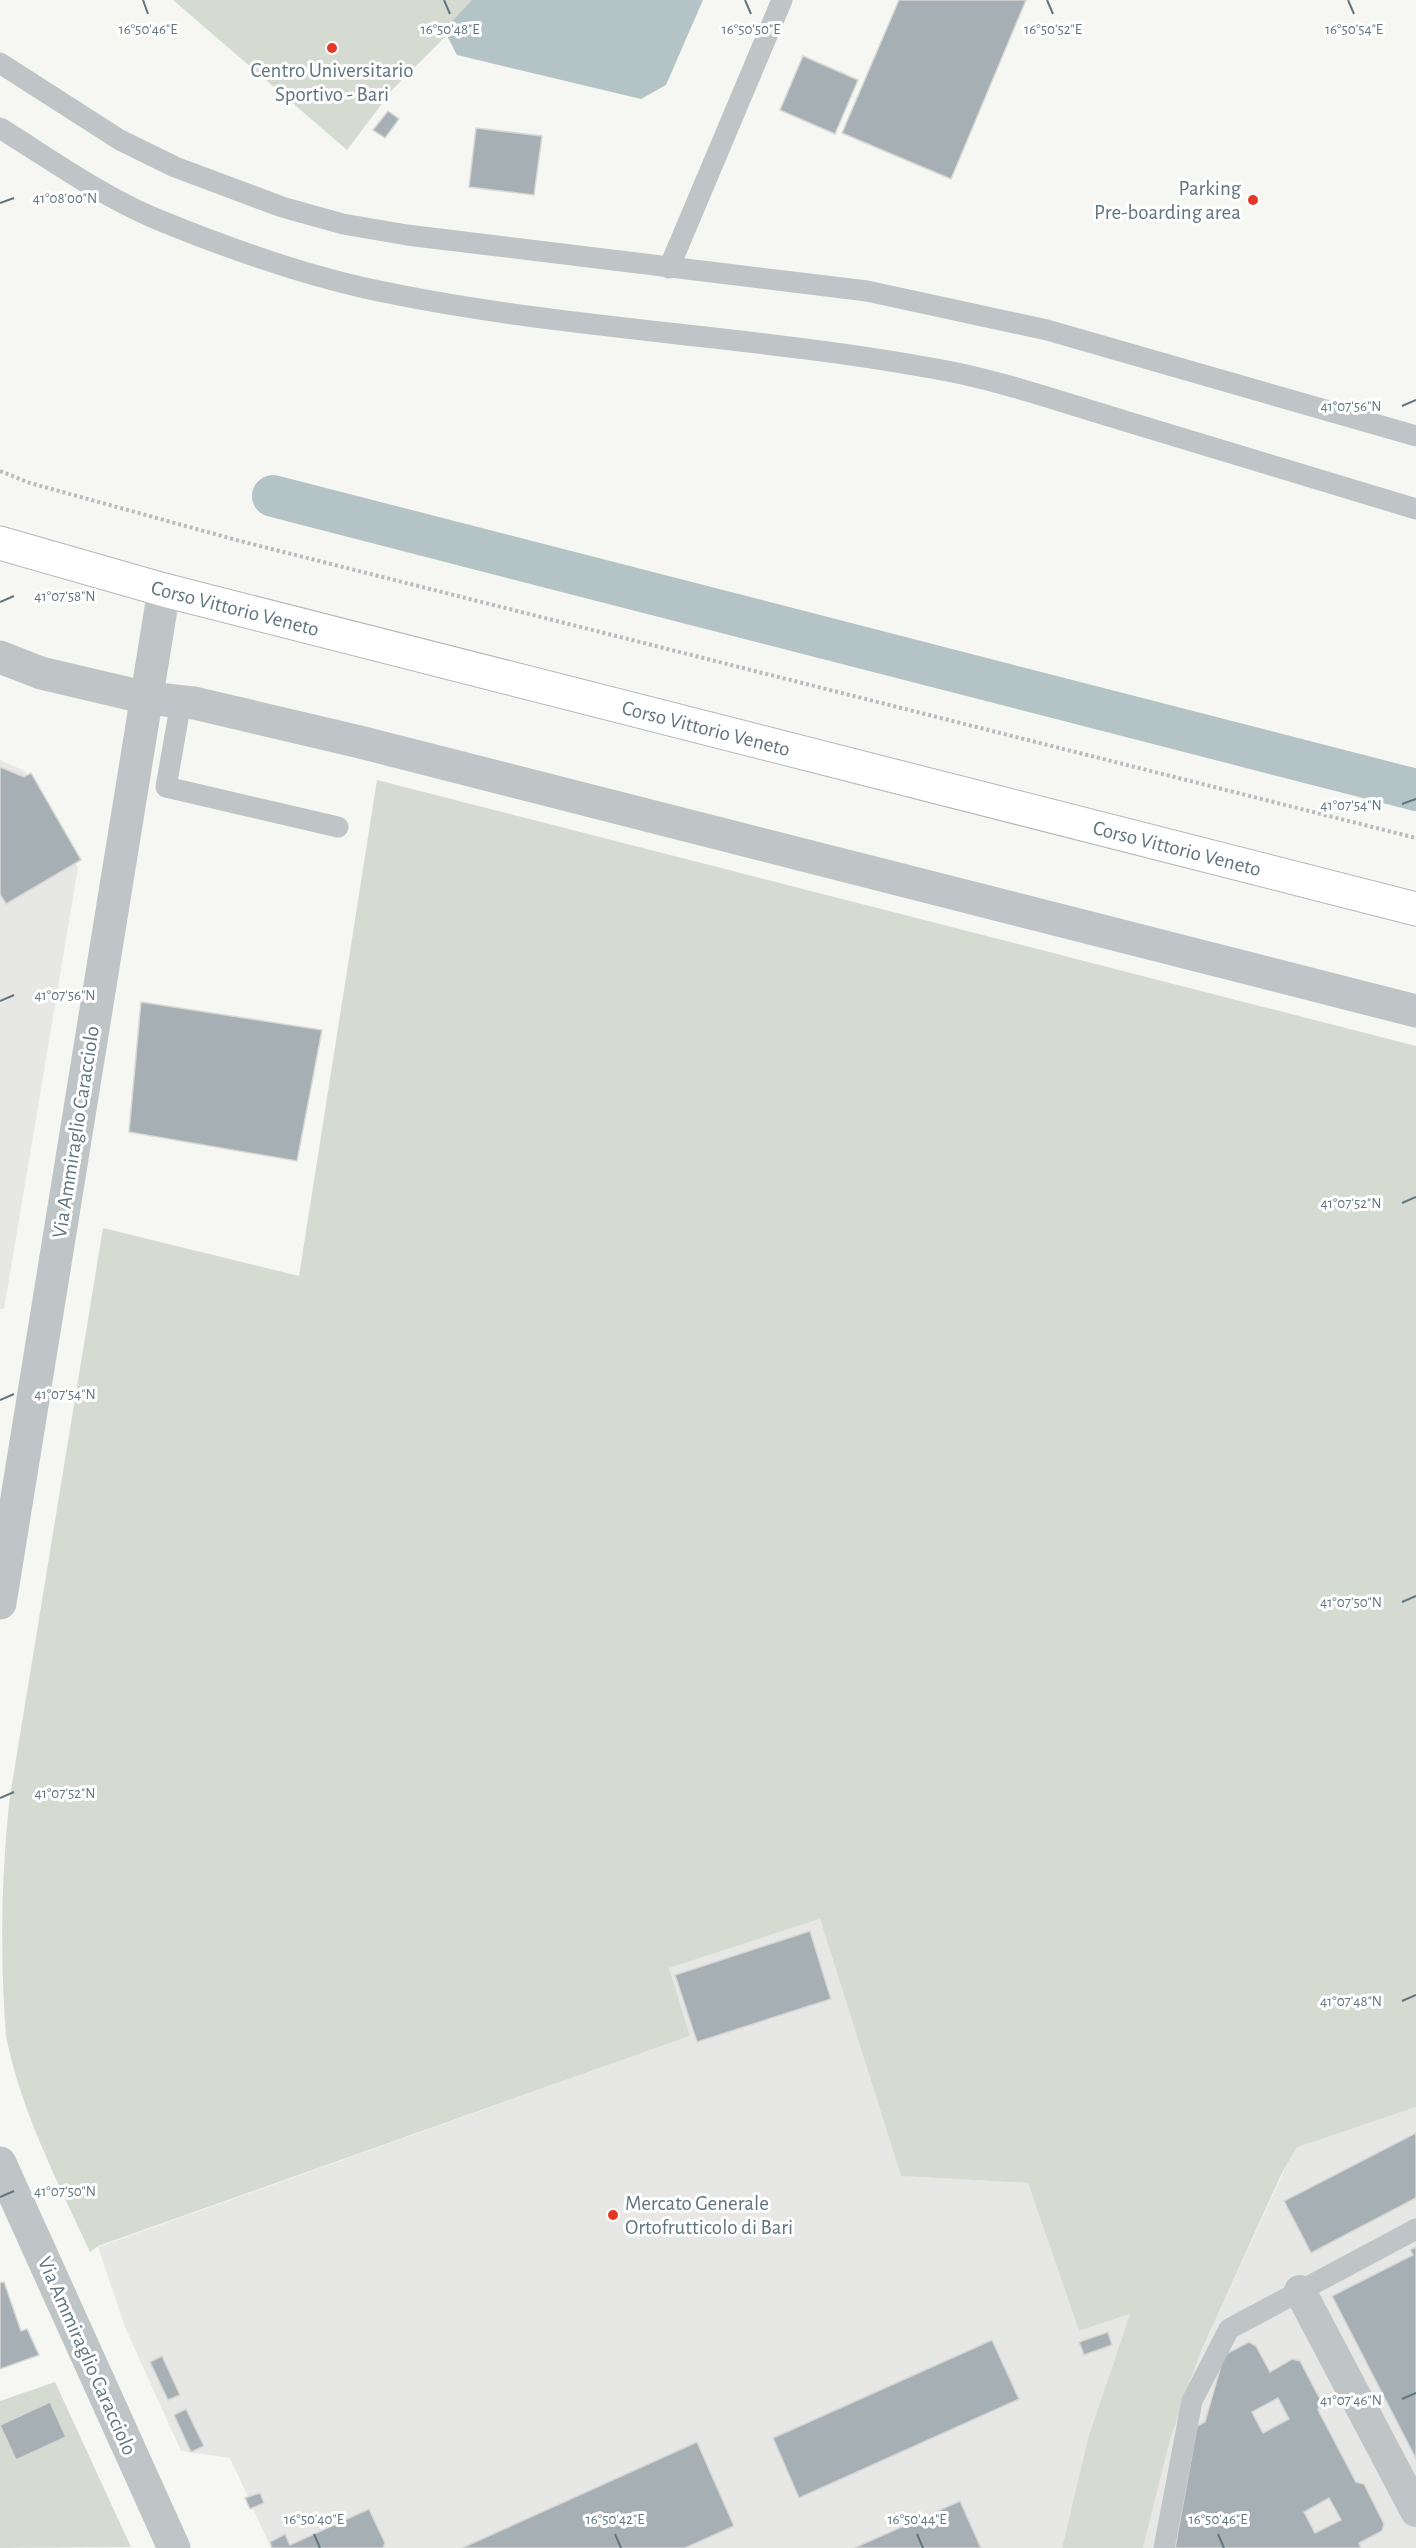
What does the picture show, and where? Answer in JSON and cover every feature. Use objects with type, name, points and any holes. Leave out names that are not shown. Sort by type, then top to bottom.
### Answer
[{"type":"main road","name":"Corso Vittorio Veneto","points":[[0,543],[164,590],[1416,909]]},
{"type":"street","name":"Via Ammiraglio Caracciolo","points":[[0,1604],[164,590]]},
{"type":"street","points":[[0,657],[41,673],[147,698],[181,702],[360,742],[1416,1011]]},
{"type":"street","name":"Via Ammiraglio Caracciolo","points":[[0,2163],[174,2548]]},
{"type":"street","points":[[1300,2291],[1416,2511]]},
{"type":"lane","points":[[669,268],[782,0]]},
{"type":"lane","points":[[0,63],[120,140],[175,166],[282,207],[343,224],[407,235],[867,291],[1047,330],[1416,436]]},
{"type":"lane","points":[[0,128],[78,177],[150,216],[220,243],[319,276],[429,301],[534,318],[853,354],[937,369],[1030,392],[1416,509]]},
{"type":"lane","points":[[181,702],[166,787],[338,827]]},
{"type":"lane","points":[[1164,2548],[1192,2401],[1229,2329],[1416,2229]]},
{"type":"path","points":[[0,471],[30,483],[240,541],[1416,838]]},
{"type":"shaded area","name":"Centro Universitario Sportivo - Bari","points":[[173,0],[482,0],[393,89],[347,150]]},
{"type":"shaded area","points":[[472,0],[703,0],[666,85],[641,99],[457,55],[444,30]]},
{"type":"shaded area","points":[[0,760],[25,771],[78,868],[4,1309],[0,1309]]},
{"type":"shaded area","points":[[377,780],[1416,1046],[1416,2107],[1297,2147],[1281,2175],[1199,2356],[1170,2440],[1143,2548],[1062,2548],[1088,2438],[1130,2314],[1079,2331],[1028,2183],[901,2176],[820,1919],[669,1968],[690,2036],[98,2246],[90,2252],[53,2173],[21,2092],[6,2036],[2,1947],[3,1886],[10,1796],[103,1228],[299,1276]]},
{"type":"shaded area","name":"Mercato Generale Ortofrutticolo di Bari","points":[[820,1919],[901,2176],[1028,2183],[1079,2331],[1130,2314],[1088,2438],[1062,2548],[271,2548],[230,2458],[181,2451],[125,2327],[98,2247],[690,2036],[668,1968]]},
{"type":"shaded area","points":[[1416,2107],[1416,2548],[1143,2548],[1170,2440],[1199,2356],[1297,2146]]},
{"type":"shaded area","points":[[55,2382],[131,2547],[0,2548],[0,2401]]},
{"type":"building","points":[[899,0],[1026,0],[951,179],[842,133]]},
{"type":"building","points":[[803,56],[858,80],[835,134],[780,110]]},
{"type":"building","points":[[388,111],[399,119],[385,138],[373,130]]},
{"type":"building","points":[[476,128],[542,136],[534,195],[469,187]]},
{"type":"building","points":[[0,767],[24,777],[31,773],[81,860],[6,904],[0,894]]},
{"type":"building","points":[[141,1002],[322,1030],[297,1161],[129,1132]]},
{"type":"building","points":[[810,1931],[831,1999],[697,2042],[675,1975]]},
{"type":"building","points":[[1416,2133],[1416,2198],[1311,2253],[1284,2201]]},
{"type":"building","points":[[1416,2247],[1416,2459],[1332,2296],[1413,2255],[1410,2250]]},
{"type":"building","points":[[4,2282],[21,2331],[27,2329],[39,2355],[0,2369],[0,2283]]},
{"type":"building","points":[[1108,2332],[1112,2345],[1084,2355],[1079,2342]]},
{"type":"building","points":[[992,2340],[1019,2399],[799,2498],[773,2438]]},
{"type":"building","points":[[1249,2342],[1256,2346],[1270,2372],[1292,2359],[1300,2361],[1321,2401],[1318,2410],[1356,2482],[1364,2484],[1384,2524],[1382,2531],[1359,2543],[1361,2548],[1175,2548],[1197,2426],[1205,2422],[1224,2355]],"holes":[[[1278,2398],[1289,2419],[1263,2433],[1252,2412]],[[1329,2498],[1341,2520],[1315,2533],[1304,2512]]]},
{"type":"building","points":[[162,2356],[180,2395],[168,2400],[150,2362]]},
{"type":"building","points":[[50,2402],[66,2437],[16,2460],[0,2425]]},
{"type":"building","points":[[186,2409],[204,2446],[191,2452],[174,2415]]},
{"type":"building","points":[[697,2442],[734,2526],[685,2548],[462,2548]]},
{"type":"building","points":[[260,2493],[264,2503],[250,2509],[245,2498]]},
{"type":"building","points":[[960,2501],[981,2548],[854,2548]]},
{"type":"building","points":[[369,2509],[385,2543],[383,2548],[272,2548],[270,2542],[285,2534],[290,2545]]},
{"type":"waterway","points":[[273,496],[1416,790]]},
{"type":"place","name":"Centro Universitario Sportivo - Bari","points":[[332,48]]},
{"type":"place","name":"Parking Pre-boarding area","points":[[1253,200]]},
{"type":"place","name":"Mercato Generale Ortofrutticolo di Bari","points":[[613,2215]]}]
